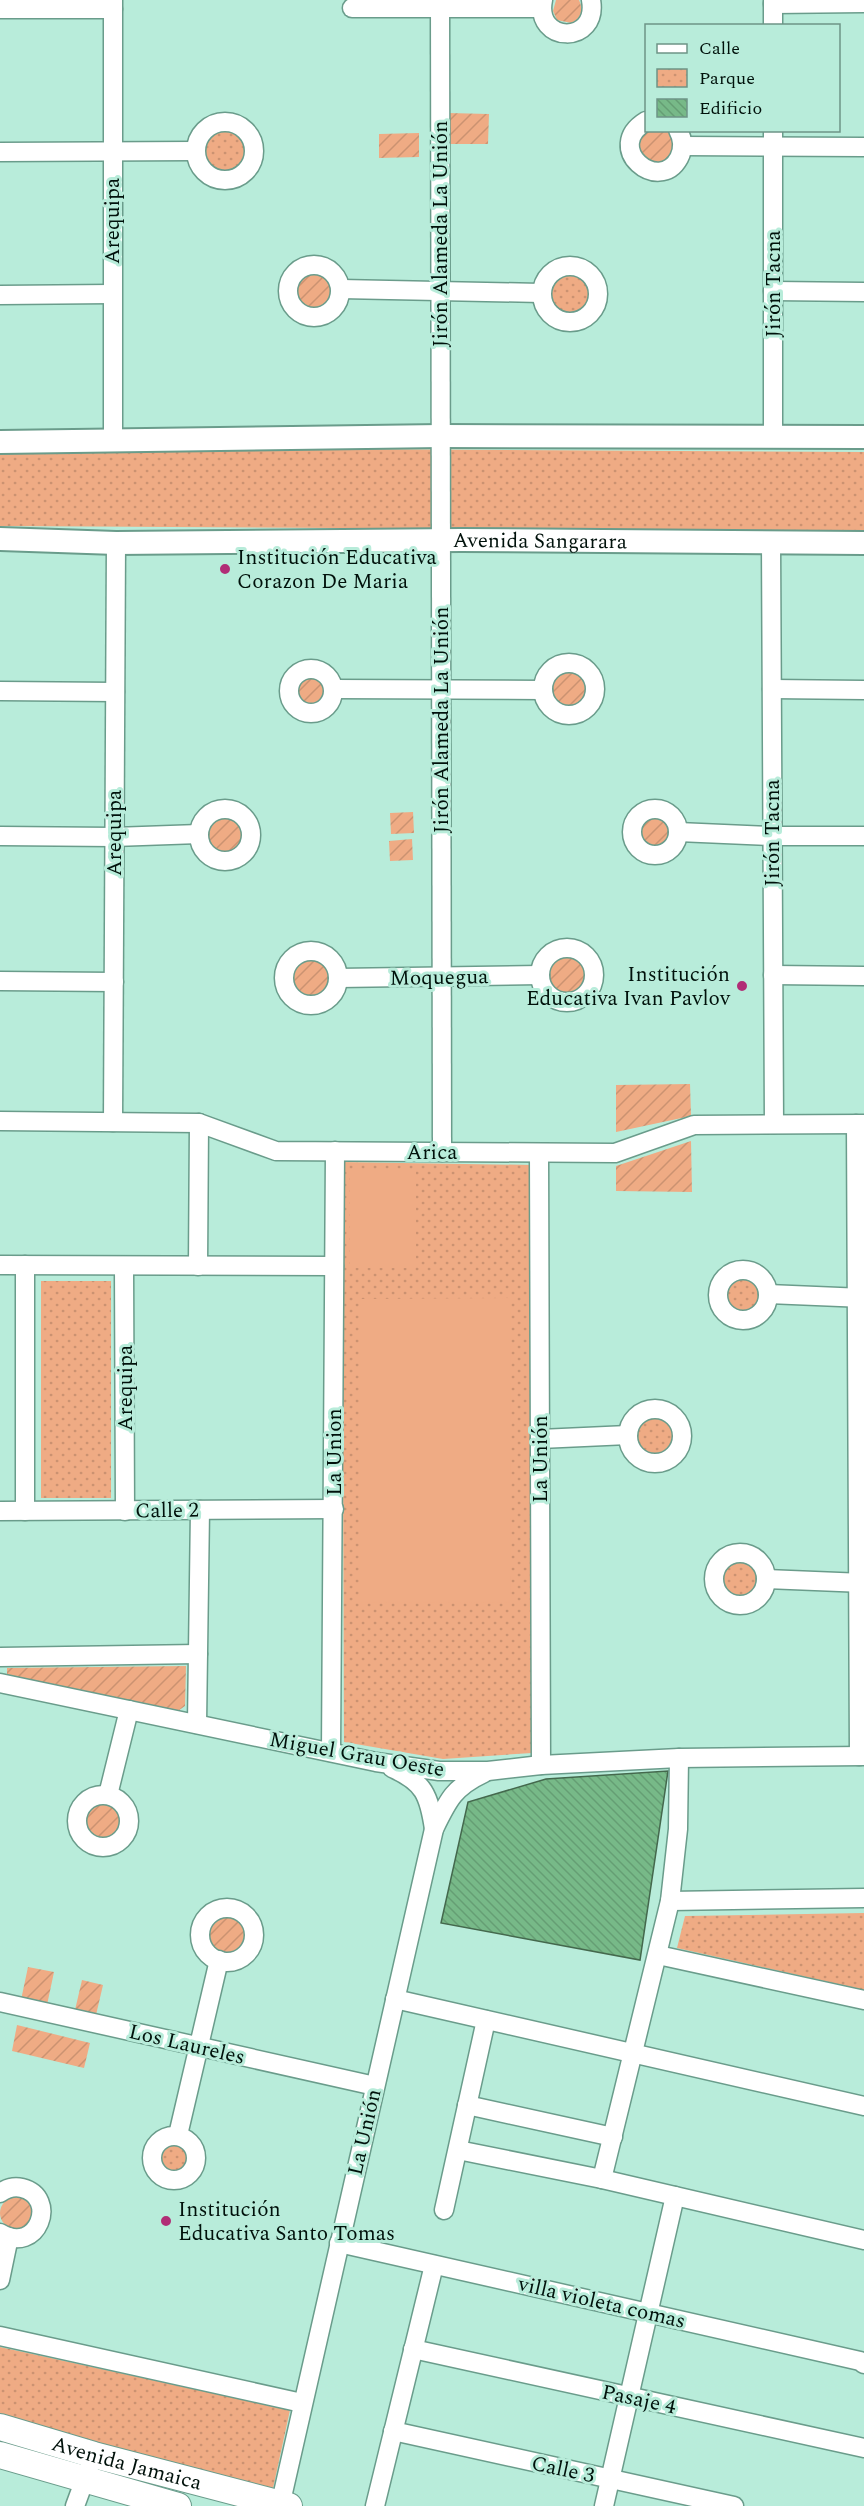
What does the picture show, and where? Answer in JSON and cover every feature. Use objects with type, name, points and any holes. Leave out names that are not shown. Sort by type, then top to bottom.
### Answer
[{"type":"main road","name":"Avenida Jamaica","points":[[0,2427],[94,2455],[283,2505]]},
{"type":"main road","name":"Avenida Jamaica","points":[[0,2455],[84,2481],[178,2506]]},
{"type":"street","points":[[352,8],[542,4],[546,24],[559,33],[575,33],[588,24],[593,9],[591,0]]},
{"type":"street","points":[[773,24],[773,2],[864,3]]},
{"type":"street","points":[[0,9],[113,5]]},
{"type":"street","name":"Arequipa","points":[[113,5],[113,442]]},
{"type":"street","name":"Jirón Alameda La Unión","points":[[440,5],[442,1152]]},
{"type":"street","points":[[645,122],[634,132],[630,148],[633,157],[645,169],[654,171],[670,168],[681,154],[680,138],[773,138],[864,147]]},
{"type":"street","name":"Jirón Tacna","points":[[773,138],[773,437]]},
{"type":"street","points":[[0,152],[195,151]]},
{"type":"street","points":[[340,289],[541,293]]},
{"type":"street","points":[[773,291],[864,292]]},
{"type":"street","points":[[0,295],[112,294]]},
{"type":"street","points":[[0,442],[441,436],[864,437]]},
{"type":"street","name":"Avenida Sangarara","points":[[0,539],[116,543],[441,540],[864,543]]},
{"type":"street","name":"Jirón Tacna","points":[[771,542],[774,1124]]},
{"type":"street","name":"Arequipa","points":[[113,1122],[116,543]]},
{"type":"street","points":[[334,689],[543,690]]},
{"type":"street","points":[[772,689],[864,690]]},
{"type":"street","points":[[0,691],[115,692]]},
{"type":"street","points":[[678,832],[771,836],[864,836]]},
{"type":"street","points":[[0,836],[114,837],[199,834]]},
{"type":"street","name":"Moquegua","points":[[338,978],[540,975]]},
{"type":"street","points":[[773,975],[864,976]]},
{"type":"street","points":[[0,981],[114,981]]},
{"type":"street","name":"Arica","points":[[0,1121],[199,1123],[276,1151],[540,1153],[615,1153],[694,1125],[860,1124]]},
{"type":"street","points":[[198,1266],[199,1123]]},
{"type":"street","points":[[860,1124],[861,1756]]},
{"type":"street","name":"La Union","points":[[331,1752],[335,1151]]},
{"type":"street","name":"La Unión","points":[[540,1153],[541,1765]]},
{"type":"street","points":[[0,1265],[334,1266]]},
{"type":"street","points":[[25,1265],[25,1511]]},
{"type":"street","name":"Arequipa","points":[[124,1266],[124,1511]]},
{"type":"street","points":[[768,1294],[860,1298]]},
{"type":"street","points":[[540,1438],[628,1435]]},
{"type":"street","name":"Calle 2","points":[[0,1511],[334,1509]]},
{"type":"street","points":[[197,1724],[200,1510]]},
{"type":"street","points":[[766,1579],[861,1583]]},
{"type":"street","points":[[0,1657],[198,1654]]},
{"type":"street","name":"Miguel Grau Oeste","points":[[0,1683],[376,1762],[439,1771],[488,1771],[541,1765],[680,1758],[861,1756]]},
{"type":"street","points":[[108,1795],[129,1710]]},
{"type":"street","points":[[603,2179],[670,1901],[678,1829],[680,1758]]},
{"type":"street","name":"La Unión","points":[[376,1762],[407,1775],[421,1786],[430,1803],[434,1828]]},
{"type":"street","name":"La Unión","points":[[283,2505],[302,2403],[434,1828],[454,1791],[466,1781],[488,1771]]},
{"type":"street","points":[[670,1901],[864,1898]]},
{"type":"street","points":[[658,1955],[864,2000]]},
{"type":"street","points":[[178,2135],[219,1960]]},
{"type":"street","points":[[394,1999],[864,2106]]},
{"type":"street","name":"Los Laureles","points":[[0,2002],[375,2086]]},
{"type":"street","points":[[444,2210],[486,2020]]},
{"type":"street","points":[[467,2105],[613,2137]]},
{"type":"street","points":[[458,2150],[603,2179],[864,2240]]},
{"type":"street","points":[[0,2193],[11,2188],[28,2190],[40,2202],[42,2210],[41,2218],[33,2232],[17,2238],[4,2235],[0,2280]]},
{"type":"street","points":[[604,2506],[675,2196]]},
{"type":"street","name":"villa violeta comas","points":[[339,2243],[648,2312],[860,2361],[864,2364]]},
{"type":"street","points":[[375,2506],[434,2265]]},
{"type":"street","points":[[0,2336],[302,2403]]},
{"type":"street","name":"Pasaje 4","points":[[413,2349],[864,2448]]},
{"type":"street","name":"Calle 3","points":[[393,2431],[734,2506]]},
{"type":"street","points":[[75,2506],[94,2455]]},
{"type":"green space","points":[[556,0],[579,0],[581,11],[579,17],[571,23],[557,20],[553,11]]},
{"type":"green space","points":[[448,113],[489,114],[488,144],[448,144]]},
{"type":"green space","points":[[220,127],[230,127],[242,134],[249,146],[249,156],[242,168],[230,175],[220,175],[205,164],[201,156],[201,146],[212,131]]},
{"type":"green space","points":[[645,131],[672,132],[676,151],[661,164],[641,159],[635,140]]},
{"type":"green space","points":[[419,133],[419,157],[379,158],[379,134]]},
{"type":"green space","points":[[570,272],[585,278],[591,293],[585,308],[570,314],[555,308],[549,293],[555,278]]},
{"type":"green space","points":[[314,273],[321,274],[327,279],[332,285],[332,299],[327,305],[321,310],[314,311],[307,310],[301,305],[296,299],[295,292],[296,285],[301,279],[307,274]]},
{"type":"green space","points":[[0,447],[864,452],[864,531],[0,526]]},
{"type":"green space","points":[[569,670],[582,675],[587,688],[582,701],[569,706],[556,701],[551,688],[556,675]]},
{"type":"green space","points":[[311,671],[324,677],[330,690],[324,703],[311,709],[298,703],[292,690],[298,677]]},
{"type":"green space","points":[[413,812],[414,833],[391,834],[390,813]]},
{"type":"green space","points":[[225,813],[240,819],[246,834],[240,849],[225,855],[210,849],[204,834],[210,819]]},
{"type":"green space","points":[[654,814],[666,819],[671,831],[666,843],[654,848],[642,843],[637,831],[642,819]]},
{"type":"green space","points":[[412,839],[413,860],[390,861],[389,841]]},
{"type":"green space","points":[[567,957],[580,962],[585,975],[580,988],[567,993],[554,988],[549,975],[554,962]]},
{"type":"green space","points":[[311,958],[319,959],[325,964],[330,970],[330,986],[325,992],[319,997],[311,998],[303,997],[297,992],[292,986],[291,978],[292,970],[297,964],[303,959]]},
{"type":"green space","points":[[690,1084],[691,1116],[616,1132],[616,1085]]},
{"type":"green space","points":[[691,1141],[692,1192],[616,1191],[616,1166]]},
{"type":"green space","points":[[342,1162],[532,1165],[532,1753],[443,1759],[344,1742]]},
{"type":"green space","points":[[350,1170],[416,1170],[416,1268],[350,1268]]},
{"type":"green space","points":[[742,1275],[756,1280],[761,1294],[756,1308],[742,1313],[728,1308],[723,1294],[728,1280]]},
{"type":"green space","points":[[41,1281],[111,1281],[111,1498],[41,1498]]},
{"type":"green space","points":[[510,1298],[511,1602],[360,1603],[360,1299]]},
{"type":"green space","points":[[655,1414],[671,1421],[678,1437],[671,1453],[655,1460],[639,1453],[632,1437],[639,1421]]},
{"type":"green space","points":[[740,1557],[755,1564],[762,1579],[755,1594],[740,1601],[725,1594],[718,1579],[725,1564]]},
{"type":"green space","points":[[186,1666],[185,1706],[175,1713],[7,1676],[7,1668]]},
{"type":"green space","points":[[103,1803],[116,1808],[121,1821],[116,1834],[103,1839],[90,1834],[85,1821],[90,1808]]},
{"type":"green space","points":[[864,1913],[864,1990],[677,1948],[685,1916]]},
{"type":"green space","points":[[227,1917],[240,1922],[245,1935],[240,1948],[227,1953],[214,1948],[209,1935],[214,1922]]},
{"type":"green space","points":[[28,1967],[54,1972],[47,2005],[21,2000]]},
{"type":"green space","points":[[82,1980],[103,1985],[96,2015],[75,2010]]},
{"type":"green space","points":[[17,2025],[90,2043],[84,2068],[12,2051]]},
{"type":"green space","points":[[173,2143],[184,2147],[188,2158],[184,2169],[173,2173],[162,2169],[158,2158],[162,2147]]},
{"type":"green space","points":[[16,2197],[28,2201],[32,2213],[28,2225],[16,2229],[4,2225],[0,2213],[4,2201]]},
{"type":"green space","points":[[0,2347],[290,2410],[272,2493],[0,2414]]},
{"type":"building","points":[[668,1771],[640,1960],[441,1923],[468,1802],[546,1779]]},
{"type":"place","name":"Institución Educativa Corazon De Maria","points":[[225,569]]},
{"type":"place","name":"Institución Educativa Ivan Pavlov","points":[[742,986]]},
{"type":"place","name":"Institución Educativa Santo Tomas","points":[[166,2221]]}]
